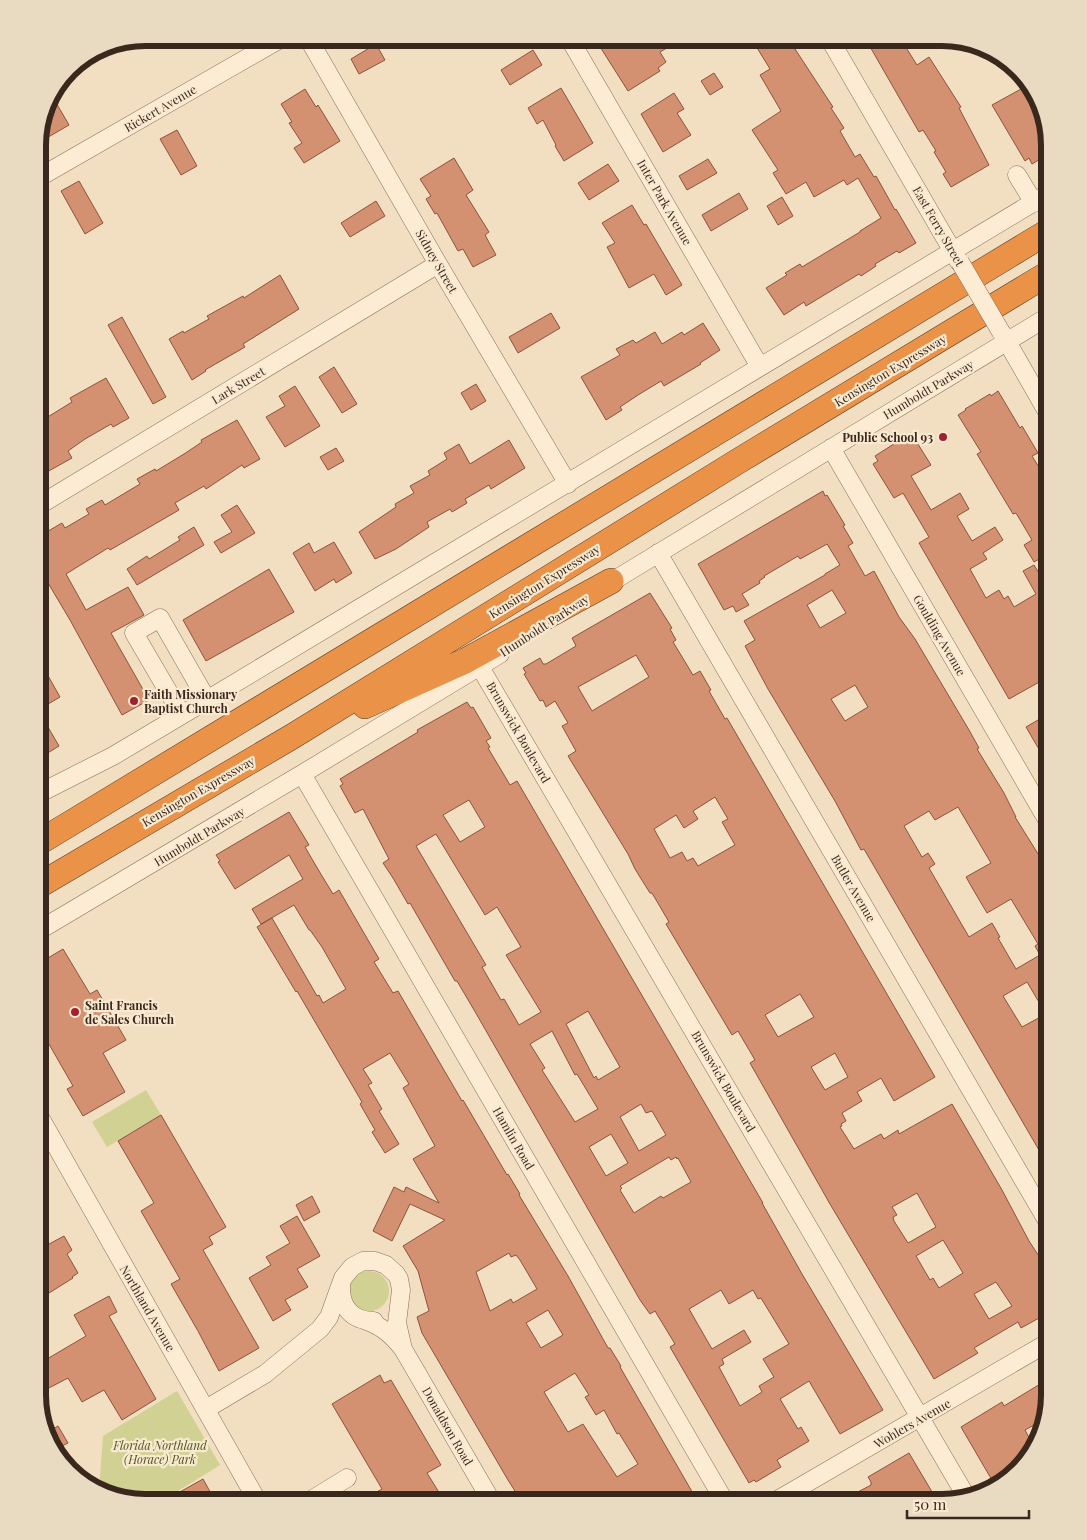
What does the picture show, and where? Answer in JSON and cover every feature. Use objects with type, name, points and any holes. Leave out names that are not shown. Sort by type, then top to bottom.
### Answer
[{"type":"highway","points":[[46,838],[1041,236]]},
{"type":"highway","name":"Kensington Expressway","points":[[46,881],[293,736],[731,466],[1041,278]]},
{"type":"highway","points":[[293,736],[465,661],[611,581]]},
{"type":"street","name":"Rickert Avenue","points":[[46,173],[268,46]]},
{"type":"street","name":"Sidney Street","points":[[313,46],[568,484]]},
{"type":"street","name":"Inter Park Avenue","points":[[574,46],[760,367]]},
{"type":"street","name":"East Ferry Street","points":[[835,46],[1041,400]]},
{"type":"street","points":[[1017,175],[1034,203]]},
{"type":"street","points":[[46,790],[113,756],[760,367],[957,257],[1041,199]]},
{"type":"street","name":"Lark Street","points":[[46,501],[438,264]]},
{"type":"street","name":"Humboldt Parkway","points":[[46,926],[480,667],[611,581],[831,448],[1004,337],[1041,320]]},
{"type":"street","name":"Goulding Avenue","points":[[831,448],[1041,808]]},
{"type":"street","name":"Butler Avenue","points":[[658,552],[1041,1209]]},
{"type":"street","points":[[182,714],[134,633],[151,623],[160,618],[207,700]]},
{"type":"street","name":"Brunswick Boulevard","points":[[480,667],[963,1491]]},
{"type":"street","name":"Hamlin Road","points":[[302,774],[721,1494]]},
{"type":"street","name":"Northland Avenue","points":[[46,1128],[254,1494]]},
{"type":"street","name":"Donaldson Road","points":[[320,1329],[329,1317],[343,1278],[352,1267],[363,1261],[382,1263],[396,1274],[400,1285],[401,1295],[397,1323],[403,1349]]},
{"type":"street","points":[[343,1278],[341,1296],[344,1307],[353,1316],[362,1320],[376,1321],[387,1317],[398,1305],[401,1295]]},
{"type":"street","name":"Donaldson Road","points":[[206,1409],[265,1374],[320,1329],[339,1319],[362,1320],[383,1328],[391,1334],[403,1349],[487,1494]]},
{"type":"street","name":"Wohlers Avenue","points":[[788,1494],[1041,1347]]},
{"type":"street","points":[[321,1494],[347,1478]]},
{"type":"green space","points":[[146,1090],[161,1115],[107,1147],[92,1122]]},
{"type":"green space","points":[[373,1271],[380,1274],[386,1280],[389,1291],[388,1299],[380,1308],[373,1311],[365,1311],[358,1308],[350,1299],[349,1287],[352,1280],[361,1272]]},
{"type":"green space","name":"Florida Northland (Horace) Park","points":[[177,1391],[220,1465],[173,1494],[126,1492],[100,1482],[103,1436]]},
{"type":"building","points":[[373,46],[377,46],[385,60],[359,74],[351,59]]},
{"type":"building","points":[[600,46],[670,46],[660,52],[666,62],[658,68],[660,71],[628,91]]},
{"type":"building","points":[[756,46],[798,46],[795,49],[833,107],[831,108],[844,128],[840,131],[855,157],[860,154],[874,177],[876,176],[916,243],[899,253],[897,251],[875,264],[876,266],[861,276],[859,274],[806,306],[804,302],[784,315],[766,288],[787,275],[785,273],[800,264],[802,267],[881,218],[858,178],[847,185],[844,180],[814,197],[806,182],[786,194],[773,173],[778,170],[752,130],[781,111],[760,75],[770,69]]},
{"type":"building","points":[[870,46],[905,46],[917,65],[929,57],[961,107],[959,108],[989,165],[951,187],[943,174],[946,172],[934,152],[936,151],[923,130],[919,132]]},
{"type":"building","points":[[533,50],[542,65],[510,85],[501,70]]},
{"type":"building","points":[[714,73],[723,87],[710,95],[701,81]]},
{"type":"building","points":[[561,88],[593,143],[564,161],[543,120],[537,124],[528,108]]},
{"type":"building","points":[[305,89],[316,107],[318,105],[340,141],[304,163],[294,148],[302,143],[289,123],[292,122],[281,104]]},
{"type":"building","points":[[1021,89],[1030,102],[1037,120],[1040,133],[1041,158],[1032,164],[1029,158],[1025,161],[992,105]]},
{"type":"building","points":[[674,93],[684,109],[677,113],[691,135],[663,152],[641,114]]},
{"type":"building","points":[[56,103],[69,125],[46,138]]},
{"type":"building","points":[[177,130],[197,166],[181,175],[160,139]]},
{"type":"building","points":[[454,158],[473,190],[466,195],[489,232],[485,235],[496,255],[473,267],[463,249],[458,251],[437,213],[435,214],[426,199],[431,196],[420,179]]},
{"type":"building","points":[[708,159],[717,173],[687,190],[679,176]]},
{"type":"building","points":[[608,164],[619,181],[589,200],[578,183]]},
{"type":"building","points":[[79,181],[103,223],[85,234],[61,191]]},
{"type":"building","points":[[739,193],[748,209],[711,231],[702,215]]},
{"type":"building","points":[[782,197],[793,216],[778,225],[767,206]]},
{"type":"building","points":[[376,201],[385,216],[350,237],[341,223]]},
{"type":"building","points":[[632,205],[644,225],[646,224],[682,285],[666,295],[654,274],[629,288],[607,247],[615,243],[602,223]]},
{"type":"building","points":[[280,275],[299,309],[243,344],[245,347],[205,370],[192,380],[169,339],[209,319],[207,316],[243,296],[244,298]]},
{"type":"building","points":[[551,313],[560,328],[518,353],[509,337]]},
{"type":"building","points":[[122,317],[166,397],[153,404],[108,325]]},
{"type":"building","points":[[703,323],[720,350],[701,364],[664,386],[661,381],[638,395],[620,407],[622,410],[606,420],[581,377],[620,355],[616,349],[633,340],[636,343],[655,332],[662,344],[682,332],[684,335]]},
{"type":"building","points":[[334,367],[357,404],[342,413],[319,377]]},
{"type":"building","points":[[106,378],[129,418],[113,427],[111,424],[85,439],[68,451],[72,458],[46,473],[46,418],[72,402],[70,398]]},
{"type":"building","points":[[476,384],[486,401],[471,410],[461,393]]},
{"type":"building","points":[[295,386],[320,426],[285,447],[266,417],[285,406],[279,396]]},
{"type":"building","points":[[998,391],[1020,428],[1022,426],[1038,453],[1032,456],[1041,470],[1041,558],[1034,562],[1024,545],[1032,540],[1016,513],[1013,514],[977,454],[981,452],[958,415],[990,394],[991,396]]},
{"type":"building","points":[[237,420],[260,459],[244,468],[242,465],[206,489],[204,486],[175,503],[179,510],[110,550],[108,548],[66,574],[86,610],[128,587],[144,615],[111,633],[149,700],[122,715],[46,580],[46,532],[62,523],[65,528],[89,514],[86,509],[102,500],[105,505],[140,484],[137,479],[155,469],[156,471],[184,454],[202,442],[201,440]]},
{"type":"building","points":[[911,433],[931,465],[911,476],[931,510],[960,493],[969,509],[957,516],[972,541],[995,527],[1003,540],[983,553],[987,559],[970,569],[986,598],[999,590],[1004,599],[1008,596],[1014,607],[1036,594],[1023,571],[1034,565],[1041,576],[1041,681],[1009,699],[919,543],[929,537],[903,493],[894,498],[873,464],[878,461],[875,456]]},
{"type":"building","points":[[509,440],[525,468],[491,489],[489,485],[465,499],[467,503],[452,512],[450,509],[427,522],[429,527],[396,549],[375,559],[359,532],[396,507],[395,504],[414,493],[410,486],[430,475],[428,471],[447,459],[444,453],[459,444],[470,464]]},
{"type":"building","points":[[336,448],[344,461],[328,470],[320,457]]},
{"type":"building","points":[[823,491],[845,525],[843,526],[853,543],[848,546],[865,576],[874,571],[899,617],[915,639],[969,730],[979,748],[977,749],[1004,793],[1015,817],[1041,859],[1041,1006],[1027,982],[1003,996],[1022,1027],[1041,1017],[1041,1154],[864,849],[861,850],[835,801],[768,689],[745,646],[755,640],[744,621],[840,565],[827,544],[800,559],[798,556],[764,576],[759,581],[760,583],[742,594],[749,605],[736,612],[733,606],[724,610],[698,564]],"holes":[[[832,590],[846,613],[820,628],[807,605]],[[855,685],[868,707],[845,721],[831,699]],[[958,807],[991,863],[966,877],[987,913],[1011,899],[1038,944],[1035,946],[1040,955],[1016,969],[998,938],[1000,937],[992,923],[969,937],[929,868],[935,864],[928,853],[922,857],[904,826],[929,811],[935,820]]]},
{"type":"building","points":[[237,505],[255,533],[221,553],[214,542],[232,532],[221,515]]},
{"type":"building","points":[[194,527],[204,545],[137,585],[127,569],[147,556],[149,559],[180,540],[178,537]]},
{"type":"building","points":[[334,542],[352,573],[336,583],[334,579],[315,591],[293,553],[309,543],[314,553]]},
{"type":"building","points":[[269,569],[294,612],[206,661],[183,620]]},
{"type":"building","points":[[650,593],[672,628],[670,629],[676,640],[673,642],[693,675],[700,671],[725,719],[727,718],[935,1077],[894,1101],[881,1078],[857,1092],[862,1101],[842,1113],[846,1121],[840,1127],[854,1149],[881,1134],[884,1139],[898,1130],[899,1134],[952,1104],[1041,1259],[1041,1317],[1021,1328],[1018,1322],[974,1348],[978,1353],[934,1379],[830,1204],[750,1063],[755,1060],[738,1031],[732,1035],[666,924],[669,922],[652,893],[650,893],[635,869],[628,854],[568,756],[576,751],[562,726],[568,723],[555,701],[546,707],[543,700],[540,701],[524,674],[526,673],[523,668],[540,658],[543,664],[546,664],[576,646],[572,638]],"holes":[[[636,655],[649,677],[592,711],[578,687]],[[715,797],[728,819],[722,822],[735,845],[698,866],[693,858],[687,861],[682,852],[670,858],[654,829],[676,815],[684,828],[698,819],[693,811]],[[800,994],[814,1017],[778,1037],[765,1015]],[[835,1053],[848,1077],[825,1090],[811,1067]],[[917,1193],[936,1227],[908,1243],[894,1221],[893,1217],[897,1215],[892,1207]],[[943,1240],[963,1273],[939,1288],[933,1278],[930,1280],[916,1256]],[[996,1282],[1012,1306],[989,1319],[974,1294]]]},
{"type":"building","points":[[46,672],[60,697],[46,705]]},
{"type":"building","points":[[467,702],[471,708],[473,707],[491,738],[486,741],[490,747],[488,748],[510,785],[517,781],[763,1203],[802,1274],[883,1410],[840,1434],[809,1381],[780,1399],[798,1429],[801,1427],[809,1441],[777,1460],[781,1467],[756,1482],[754,1480],[749,1483],[670,1347],[675,1344],[655,1311],[650,1314],[640,1300],[477,1015],[410,903],[408,904],[383,863],[389,859],[363,809],[355,813],[340,786],[343,784],[340,779],[418,732],[417,730]],"holes":[[[469,800],[485,827],[460,842],[443,815]],[[436,834],[485,915],[497,907],[521,947],[506,955],[541,1012],[519,1025],[504,999],[501,1000],[482,967],[486,965],[416,846]],[[588,1011],[620,1067],[598,1080],[596,1076],[594,1078],[566,1024]],[[552,1031],[575,1075],[577,1074],[598,1109],[575,1122],[542,1070],[545,1068],[530,1044]],[[641,1104],[646,1113],[652,1111],[666,1135],[639,1151],[620,1117]],[[611,1134],[628,1163],[606,1176],[589,1147]],[[669,1157],[671,1160],[676,1157],[678,1158],[691,1182],[663,1198],[661,1196],[634,1213],[620,1190],[622,1188],[620,1186]],[[721,1290],[729,1304],[753,1290],[758,1299],[761,1298],[789,1344],[763,1359],[774,1377],[759,1386],[762,1392],[740,1406],[719,1367],[724,1364],[722,1359],[751,1342],[744,1330],[712,1349],[689,1309]]]},
{"type":"building","points":[[1041,718],[1041,753],[1026,727]]},
{"type":"building","points":[[46,724],[59,746],[46,754]]},
{"type":"building","points":[[289,812],[309,845],[305,847],[319,871],[333,894],[339,890],[379,959],[374,962],[393,993],[398,991],[462,1101],[508,1174],[608,1348],[610,1348],[621,1366],[693,1494],[517,1494],[422,1333],[417,1317],[429,1311],[418,1271],[403,1246],[445,1220],[410,1204],[392,1241],[373,1231],[394,1187],[404,1192],[406,1187],[439,1203],[413,1159],[435,1146],[403,1088],[409,1084],[390,1053],[363,1069],[372,1083],[368,1085],[382,1109],[379,1111],[399,1144],[385,1153],[372,1132],[375,1130],[360,1104],[362,1102],[257,927],[272,918],[317,996],[319,995],[323,1003],[346,989],[322,947],[294,905],[261,924],[252,909],[303,879],[289,855],[235,889],[218,862],[220,861],[216,855]],"holes":[[[509,1253],[511,1257],[516,1255],[537,1289],[513,1303],[511,1299],[490,1311],[476,1272]],[[548,1310],[563,1335],[541,1348],[526,1323]],[[575,1373],[589,1395],[585,1397],[596,1415],[604,1410],[617,1434],[619,1433],[638,1464],[617,1477],[583,1424],[568,1432],[544,1392]]]},
{"type":"building","name":"Saint Francis de Sales Church","points":[[63,949],[90,994],[97,990],[126,1040],[103,1053],[125,1092],[83,1116],[67,1089],[73,1086],[46,1039],[46,959]]},
{"type":"building","points":[[161,1115],[226,1227],[209,1237],[213,1244],[203,1250],[259,1348],[219,1371],[171,1284],[180,1279],[141,1211],[154,1203],[118,1141]]},
{"type":"building","points":[[312,1196],[320,1212],[304,1221],[296,1205]]},
{"type":"building","points":[[297,1216],[320,1256],[297,1269],[308,1287],[285,1300],[291,1310],[273,1321],[249,1278],[271,1265],[266,1257],[290,1243],[280,1226]]},
{"type":"building","points":[[64,1236],[72,1250],[67,1254],[78,1273],[49,1293],[46,1288],[46,1246]]},
{"type":"building","points":[[109,1296],[117,1312],[109,1316],[156,1399],[122,1420],[104,1390],[82,1402],[68,1378],[46,1389],[46,1357],[47,1359],[86,1336],[74,1315]]},
{"type":"building","points":[[380,1375],[384,1383],[391,1380],[441,1465],[427,1473],[440,1494],[373,1494],[382,1489],[332,1404]]},
{"type":"building","points":[[1041,1383],[1040,1407],[1036,1424],[1025,1430],[1030,1439],[1027,1444],[1012,1465],[992,1480],[961,1427],[1002,1402],[1004,1406]]},
{"type":"building","points":[[58,1426],[68,1443],[61,1446],[53,1429]]},
{"type":"building","points":[[909,1453],[933,1494],[854,1494],[871,1485],[868,1477]]},
{"type":"building","points":[[203,1479],[211,1494],[176,1494]]},
{"type":"place","name":"Public School 93","points":[[943,437]]},
{"type":"place","name":"Faith Missionary Baptist Church","points":[[134,701]]},
{"type":"place","name":"Saint Francis de Sales Church","points":[[75,1012]]}]
